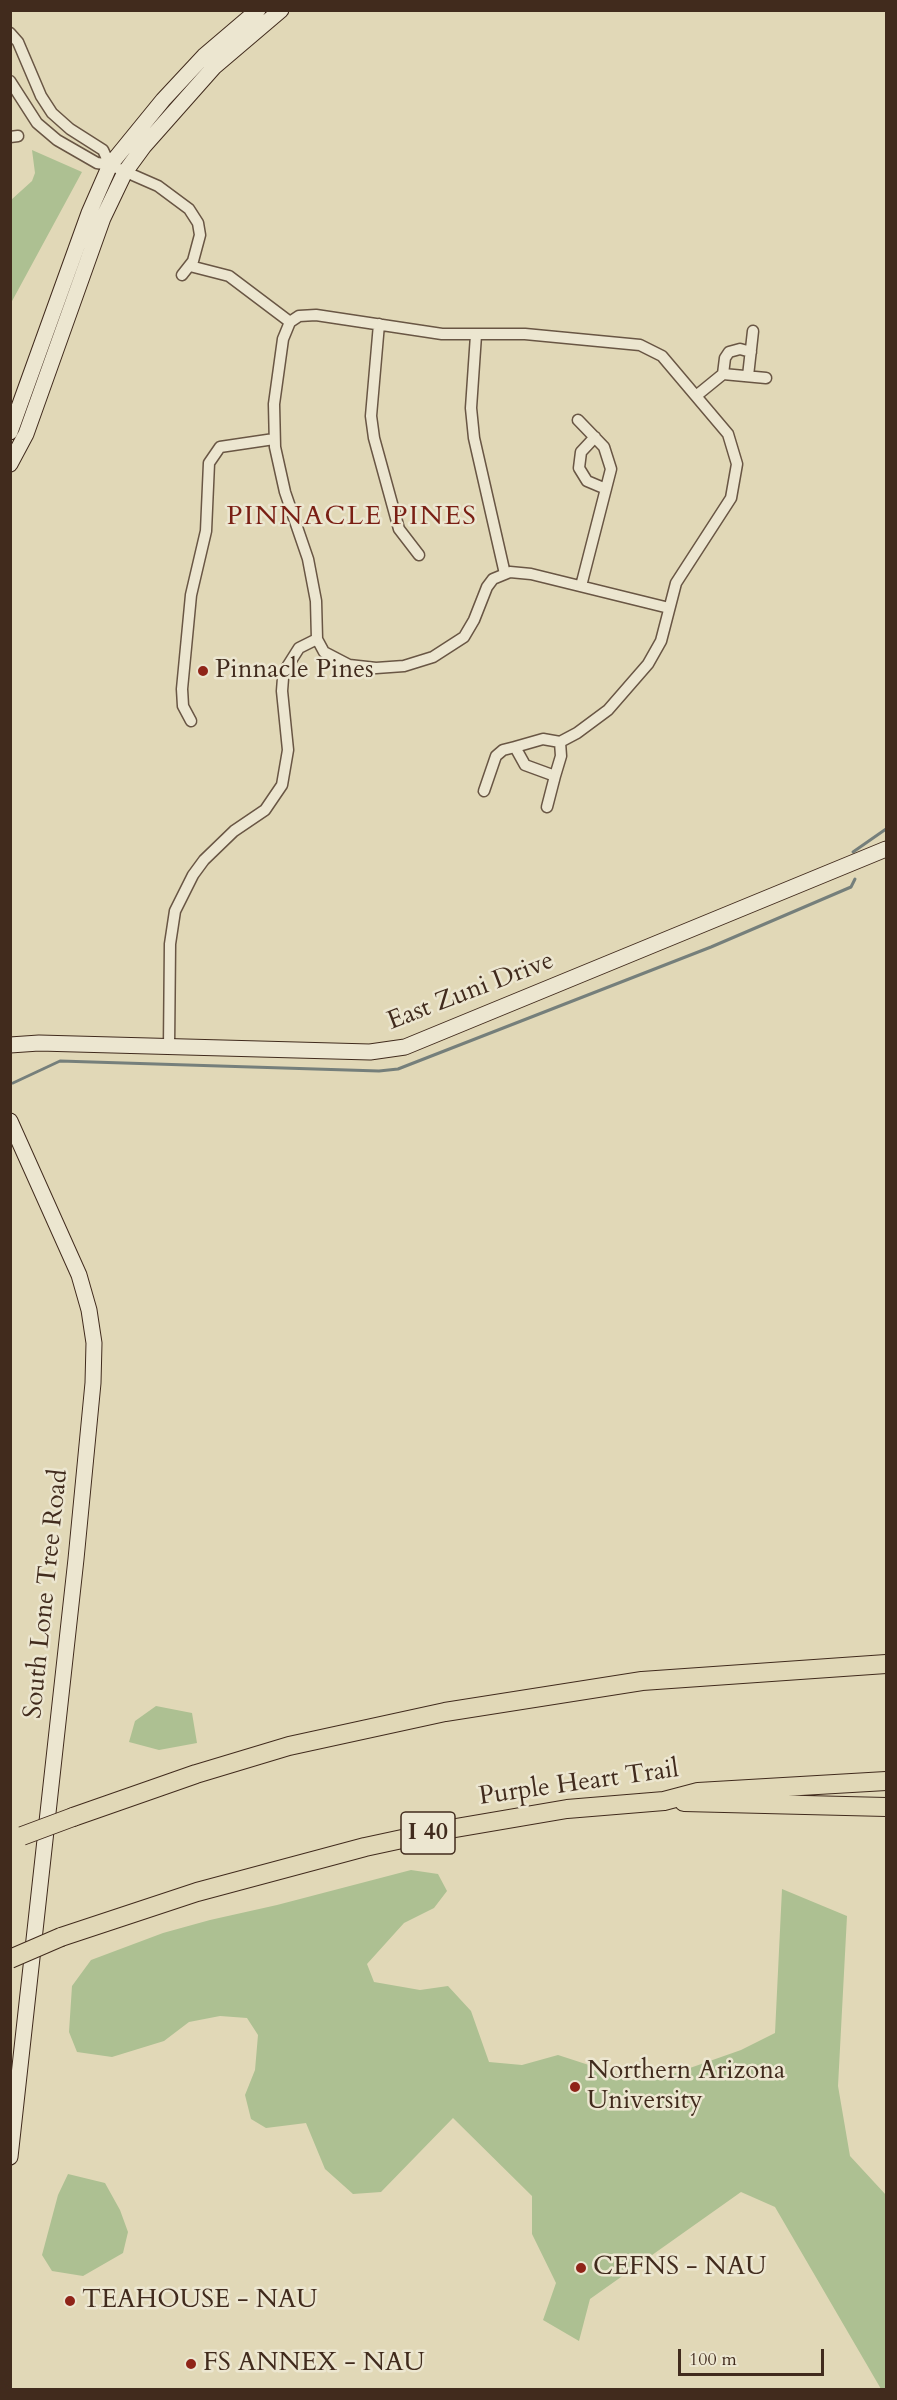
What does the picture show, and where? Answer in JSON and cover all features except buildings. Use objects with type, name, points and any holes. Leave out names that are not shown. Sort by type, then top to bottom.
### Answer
[{"type":"highway","points":[[16,1838],[196,1774],[289,1746],[445,1712],[642,1680],[886,1664]]},
{"type":"highway","name":"Purple Heart Trail","points":[[10,1959],[62,1937],[197,1892],[365,1847],[546,1813],[664,1800],[698,1792],[886,1781]]},
{"type":"highway","points":[[664,1800],[701,1804],[886,1807]]},
{"type":"main road","points":[[10,432],[89,213],[110,165],[163,100],[204,56],[258,10]]},
{"type":"main road","points":[[10,464],[26,434],[103,218],[125,172],[151,137],[214,67],[281,10]]},
{"type":"main road","name":"East Zuni Drive","points":[[10,1045],[39,1043],[370,1052],[405,1047],[886,849]]},
{"type":"main road","name":"South Lone Tree Road","points":[[10,1121],[79,1275],[89,1310],[94,1343],[93,1383],[76,1559],[10,2157]]},
{"type":"street","points":[[10,33],[18,42],[41,96],[52,113],[70,129],[103,150],[110,165]]},
{"type":"street","points":[[10,81],[37,123],[57,140],[97,163],[110,165],[158,186],[182,202],[193,213],[200,235],[190,266],[182,275]]},
{"type":"street","points":[[190,266],[229,276],[290,322]]},
{"type":"street","points":[[484,791],[496,756],[503,750],[543,739],[560,742],[608,711],[648,664],[661,640],[669,608],[683,569],[732,498],[737,474],[735,454],[728,434],[662,356],[640,345],[525,334],[442,334],[308,315],[290,322],[283,339],[274,404],[274,439],[278,469],[304,544],[318,620],[317,639],[324,652],[349,665],[390,668],[419,662],[446,650],[464,637],[474,620],[487,587],[494,579],[505,573],[531,574],[669,608]]},
{"type":"street","points":[[380,324],[372,403],[372,428],[399,528],[419,555]]},
{"type":"street","points":[[748,376],[753,331]]},
{"type":"street","points":[[476,335],[471,408],[474,438],[505,573]]},
{"type":"street","points":[[723,374],[724,358],[729,352],[740,349],[751,352]]},
{"type":"street","points":[[696,396],[723,374],[766,378]]},
{"type":"street","points":[[578,420],[604,447],[610,461],[606,489],[581,586]]},
{"type":"street","points":[[595,437],[580,452],[579,468],[587,481],[606,489]]},
{"type":"street","points":[[191,722],[183,706],[182,689],[191,595],[206,531],[209,463],[220,447],[274,439]]},
{"type":"street","points":[[169,1047],[170,944],[176,911],[193,875],[204,861],[234,831],[265,810],[282,785],[288,763],[283,678],[299,648],[317,639]]},
{"type":"street","points":[[547,807],[561,756],[560,742]]},
{"type":"street","points":[[515,747],[525,765],[555,777]]},
{"type":"green space","points":[[32,150],[82,172],[11,303],[11,200],[32,181],[35,173]]},
{"type":"green space","points":[[156,1706],[192,1713],[197,1743],[159,1750],[129,1742],[135,1721]]},
{"type":"green space","points":[[411,1870],[438,1874],[447,1891],[434,1908],[404,1923],[367,1964],[374,1982],[420,1990],[448,1986],[471,2011],[489,2062],[522,2065],[558,2055],[635,2080],[670,2075],[741,2050],[775,2033],[782,1889],[847,1916],[838,2086],[850,2156],[886,2195],[886,2389],[881,2389],[775,2207],[741,2192],[590,2299],[579,2341],[543,2320],[556,2283],[532,2234],[532,2196],[453,2118],[381,2192],[353,2194],[325,2169],[306,2123],[266,2128],[251,2119],[245,2095],[255,2070],[258,2035],[247,2018],[220,2016],[189,2022],[164,2041],[112,2057],[77,2052],[69,2032],[72,1986],[91,1960],[163,1933]]},
{"type":"green space","points":[[68,2174],[105,2183],[120,2210],[128,2232],[123,2253],[83,2276],[52,2271],[42,2255],[58,2195]]},
{"type":"waterway","points":[[853,852],[886,829]]},
{"type":"waterway","points":[[13,1083],[60,1061],[379,1071],[398,1069],[711,947],[851,887],[855,879]]},
{"type":"place","name":"Pinnacle Pines","points":[[203,671]]},
{"type":"place","name":"Northern Arizona University","points":[[575,2087]]},
{"type":"place","name":"CEFNS - NAU","points":[[581,2268]]},
{"type":"place","name":"TEAHOUSE - NAU","points":[[70,2301]]},
{"type":"place","name":"FS ANNEX - NAU","points":[[191,2364]]},
{"type":"district","name":"PINNACLE PINES","points":[[352,518]]}]
